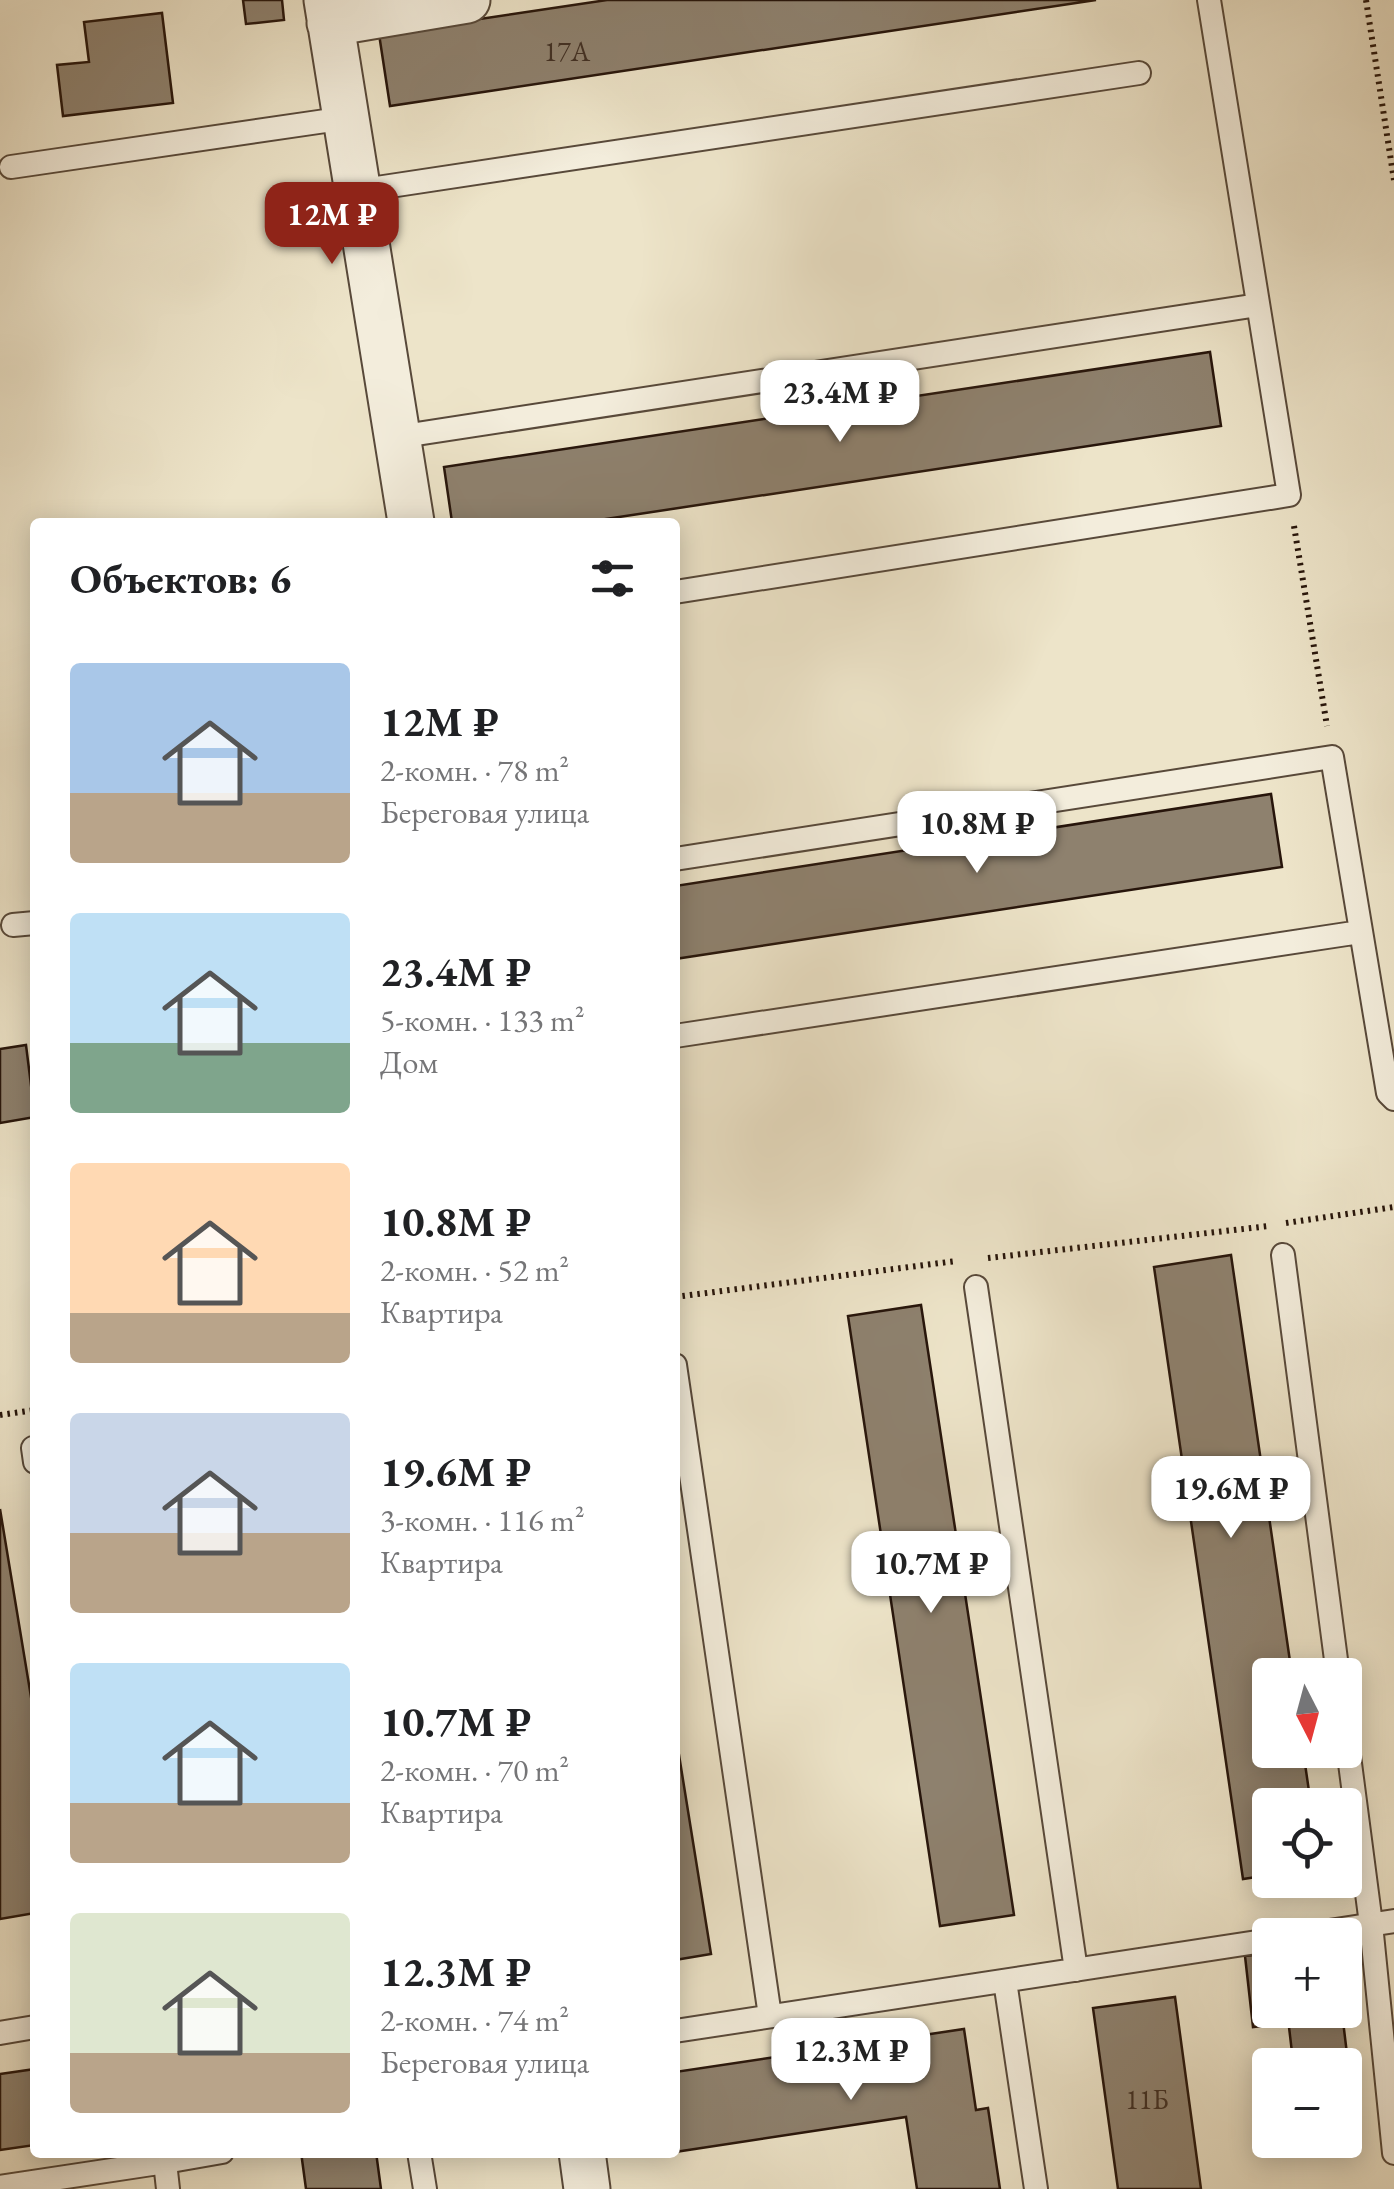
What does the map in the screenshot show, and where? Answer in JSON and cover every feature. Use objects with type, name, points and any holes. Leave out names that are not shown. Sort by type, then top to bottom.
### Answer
[{"type":"street","points":[[410,518],[328,12],[467,0]]},
{"type":"street","points":[[583,2158],[587,2189]]},
{"type":"lane","points":[[680,591],[1289,494],[1209,0]]},
{"type":"lane","points":[[357,191],[1138,72]]},
{"type":"lane","points":[[10,167],[346,118]]},
{"type":"lane","points":[[397,437],[1258,306]]},
{"type":"lane","points":[[680,858],[1332,756],[1388,1093],[1394,1099]]},
{"type":"lane","points":[[680,1035],[1360,932]]},
{"type":"lane","points":[[1283,1255],[1336,1658]]},
{"type":"lane","points":[[976,1288],[1076,1970]]},
{"type":"lane","points":[[680,1399],[770,2016]]},
{"type":"lane","points":[[1353,1768],[1383,1923],[1394,2153]]},
{"type":"lane","points":[[680,2030],[1252,1943]]},
{"type":"lane","points":[[1005,1981],[1036,2189]]},
{"type":"lane","points":[[0,2032],[30,2028]]},
{"type":"lane","points":[[0,2187],[188,2158]]},
{"type":"lane","points":[[420,2158],[425,2189]]},
{"type":"lane","points":[[165,2162],[168,2189]]},
{"type":"path","points":[[1366,0],[1394,180]]},
{"type":"path","points":[[1289,494],[1332,756]]},
{"type":"path","points":[[987,1258],[1394,1207]]},
{"type":"path","points":[[680,1296],[968,1260]]},
{"type":"path","points":[[0,1415],[30,1411]]},
{"type":"building","points":[[243,0],[282,0],[284,20],[246,24]]},
{"type":"building","points":[[607,0],[1096,0],[390,106],[379,34]]},
{"type":"building","points":[[162,13],[173,103],[63,116],[57,65],[89,62],[84,22]]},
{"type":"building","points":[[1210,352],[1221,426],[612,518],[451,518],[444,467]]},
{"type":"building","points":[[1271,794],[1282,867],[680,958],[680,885]]},
{"type":"building","points":[[26,1045],[30,1118],[0,1123],[0,1049]]},
{"type":"building","points":[[1231,1255],[1290,1658],[1252,1658],[1252,1768],[1306,1768],[1309,1788],[1252,1788],[1252,1878],[1243,1879],[1154,1267]]},
{"type":"building","points":[[921,1305],[1014,1915],[940,1926],[848,1316]]},
{"type":"building","points":[[0,1509],[30,1691],[30,1914],[0,1919]]},
{"type":"building","points":[[680,1761],[711,1954],[680,1959]]},
{"type":"building","points":[[1252,1955],[1252,2018],[1245,1956]]},
{"type":"building","points":[[1175,1997],[1201,2189],[1118,2189],[1093,2008]]},
{"type":"building","points":[[1289,2028],[1344,2028],[1346,2048],[1291,2048]]},
{"type":"building","points":[[964,2029],[976,2110],[988,2108],[1000,2189],[917,2189],[906,2117],[680,2151],[680,2071]]},
{"type":"building","points":[[30,2070],[30,2146],[0,2150],[0,2074]]},
{"type":"building","points":[[302,2158],[377,2158],[381,2189],[306,2189]]}]
